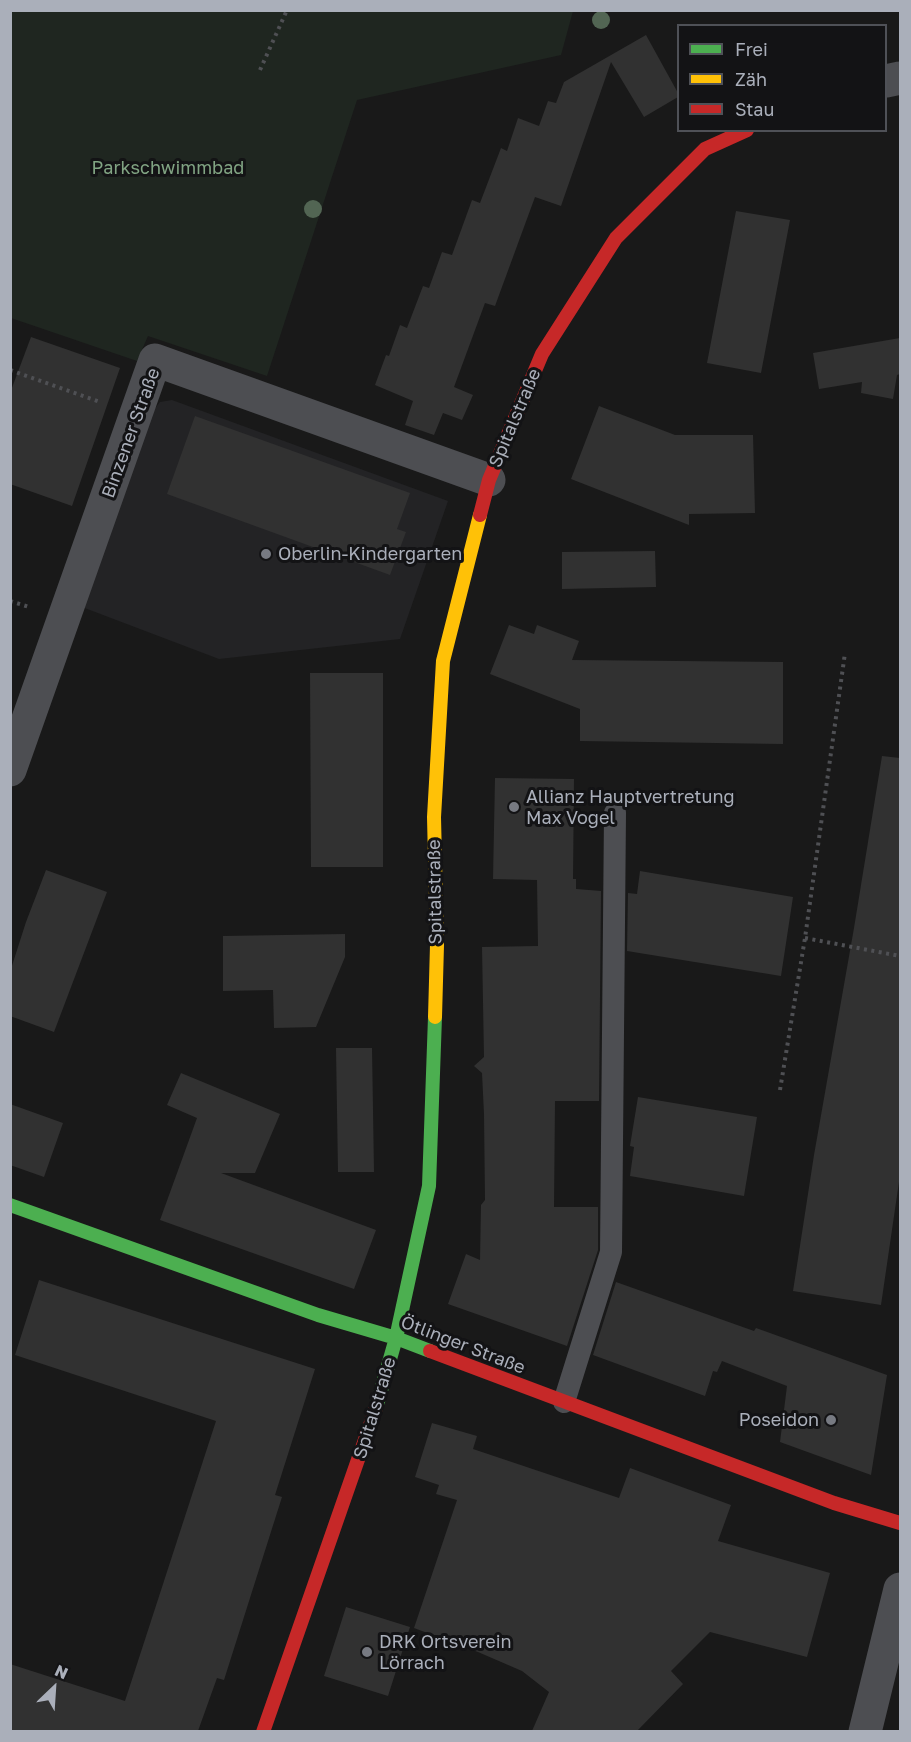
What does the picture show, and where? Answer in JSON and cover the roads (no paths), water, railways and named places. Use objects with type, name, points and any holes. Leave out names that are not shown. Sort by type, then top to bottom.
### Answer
[{"type":"street","name":"Spitalstraße","points":[[263,1731],[370,1430],[396,1338],[429,1186],[436,945],[434,817],[443,661],[489,480],[542,354],[616,238],[705,148],[742,132]]},
{"type":"street","name":"Binzener Straße","points":[[10,770],[155,360],[489,480]]},
{"type":"street","name":"Ötlinger Straße","points":[[10,1205],[318,1315],[396,1338],[834,1503],[900,1523]]},
{"type":"street","points":[[865,1731],[900,1589]]},
{"type":"lane","points":[[564,1402],[611,1252],[615,813]]},
{"type":"place","name":"Oberlin-Kindergarten","points":[[266,554]]},
{"type":"place","name":"Allianz Hauptvertretung Max Vogel","points":[[514,807]]},
{"type":"place","name":"Poseidon","points":[[831,1420]]},
{"type":"place","name":"DRK Ortsverein Lörrach","points":[[367,1652]]},
{"type":"park label","name":"Parkschwimmbad","points":[[168,168]]}]
